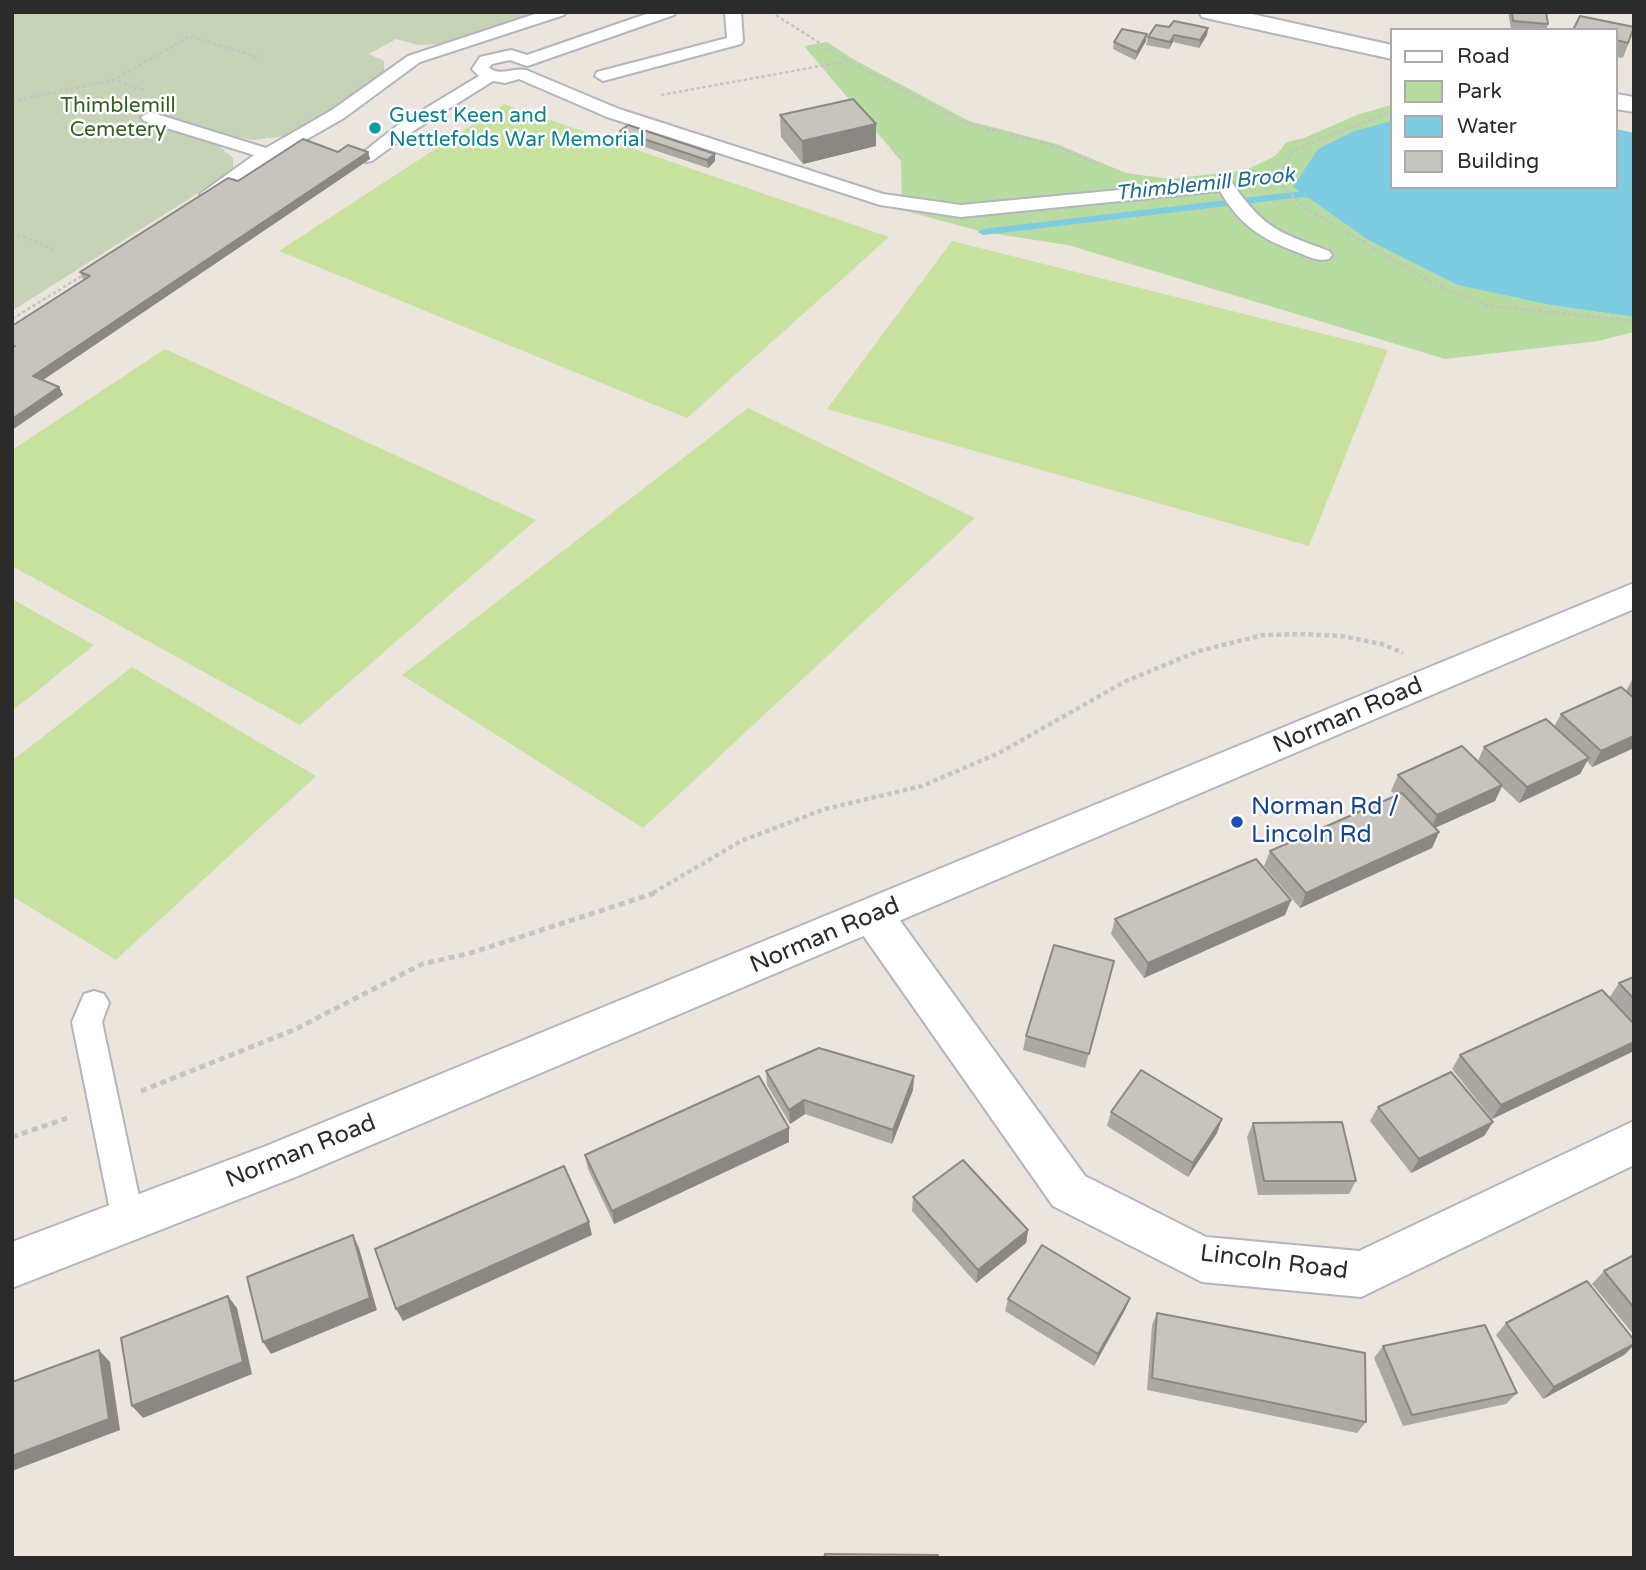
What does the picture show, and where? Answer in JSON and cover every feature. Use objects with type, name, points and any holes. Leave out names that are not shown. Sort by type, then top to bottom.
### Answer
[{"type":"street","points":[[1210,12],[1249,16],[1390,51]]},
{"type":"street","name":"Norman Road","points":[[12,1265],[295,1155],[873,916],[1634,595]]},
{"type":"street","name":"Lincoln Road","points":[[873,916],[1069,1191],[1202,1259],[1361,1274],[1634,1142]]},
{"type":"lane","points":[[209,194],[268,154],[338,114],[414,59],[558,12]]},
{"type":"lane","points":[[366,157],[404,129],[490,76],[505,78],[524,68],[668,12]]},
{"type":"lane","points":[[603,76],[735,41],[733,12]]},
{"type":"lane","points":[[524,68],[598,107],[880,199],[961,211],[1225,185],[1242,214],[1262,232],[1322,255]]},
{"type":"lane","points":[[150,117],[268,154]]},
{"type":"lane","points":[[94,1003],[87,1022],[128,1220]]},
{"type":"path","points":[[771,12],[848,61],[965,123],[1055,146],[1123,175],[1159,181],[1167,189]]},
{"type":"path","points":[[12,101],[114,80],[190,36],[257,57]]},
{"type":"path","points":[[598,107],[848,61]]},
{"type":"path","points":[[114,80],[152,93]]},
{"type":"path","points":[[1390,112],[1293,150],[1277,180],[1304,207],[1434,284],[1489,306],[1634,321]]},
{"type":"path","points":[[12,232],[55,250]]},
{"type":"path","points":[[12,319],[90,270]]},
{"type":"path","points":[[12,1137],[104,1106],[296,1029],[422,964],[484,950],[657,892],[741,841],[825,809],[922,786],[999,753],[1126,681],[1199,651],[1263,635],[1302,634],[1341,636],[1382,644],[1410,656]]},
{"type":"green space","name":"Thimblemill Cemetery","points":[[12,12],[536,12],[438,44],[418,45],[396,39],[369,54],[384,61],[384,71],[365,84],[370,87],[287,136],[252,140],[233,136],[220,147],[233,158],[233,168],[228,174],[12,311]]},
{"type":"green space","points":[[827,42],[853,59],[969,121],[1057,144],[1126,173],[1170,179],[1246,170],[1275,156],[1287,142],[1304,138],[1359,114],[1390,106],[1390,122],[1293,187],[1368,240],[1457,285],[1550,305],[1634,317],[1634,332],[1598,341],[1445,359],[1068,245],[983,232],[902,210],[901,161],[804,46]]},
{"type":"green space","points":[[504,104],[889,237],[687,418],[279,251]]},
{"type":"green space","points":[[952,241],[1388,350],[1309,546],[827,409]]},
{"type":"green space","points":[[165,349],[536,520],[300,725],[12,566],[12,450]]},
{"type":"green space","points":[[748,408],[975,518],[643,828],[402,675]]},
{"type":"green space","points":[[12,599],[94,645],[12,711]]},
{"type":"green space","points":[[132,667],[316,776],[116,960],[12,896],[12,761]]},
{"type":"water","points":[[1390,122],[1390,189],[1618,189],[1618,129],[1634,133],[1634,317],[1550,305],[1457,285],[1368,240],[1293,187],[1318,149],[1354,131]]},
{"type":"building","points":[[1512,12],[1546,12],[1548,24],[1513,21]]},
{"type":"building","points":[[1580,16],[1634,27],[1628,43],[1618,40],[1618,28],[1574,28]]},
{"type":"building","points":[[1174,21],[1208,28],[1200,40],[1174,35],[1170,42],[1148,37],[1156,25],[1169,27]]},
{"type":"building","points":[[1122,29],[1147,34],[1137,52],[1114,42]]},
{"type":"building","points":[[853,99],[876,124],[802,141],[780,115]]},
{"type":"building","points":[[628,125],[715,154],[707,160],[620,131]]},
{"type":"building","points":[[303,139],[338,152],[348,145],[368,152],[33,376],[59,387],[12,419],[12,348],[15,346],[12,345],[12,326],[90,276],[80,272],[228,178],[238,181]]},
{"type":"building","points":[[1621,687],[1634,698],[1634,736],[1601,751],[1561,714]]},
{"type":"building","points":[[1546,719],[1589,758],[1527,787],[1484,747]]},
{"type":"building","points":[[1462,746],[1502,785],[1437,815],[1398,775]]},
{"type":"building","points":[[1402,793],[1439,832],[1306,893],[1270,851]]},
{"type":"building","points":[[1256,859],[1291,900],[1148,963],[1115,919]]},
{"type":"building","points":[[1054,945],[1114,961],[1089,1054],[1026,1036]]},
{"type":"building","points":[[1634,977],[1634,999],[1619,983]]},
{"type":"building","points":[[1602,990],[1634,1024],[1634,1042],[1501,1105],[1460,1055]]},
{"type":"building","points":[[819,1048],[914,1076],[893,1130],[804,1100],[789,1110],[766,1071]]},
{"type":"building","points":[[1141,1070],[1222,1119],[1193,1163],[1111,1112]]},
{"type":"building","points":[[1451,1072],[1493,1122],[1419,1159],[1378,1107]]},
{"type":"building","points":[[759,1076],[789,1128],[612,1211],[585,1155]]},
{"type":"building","points":[[1342,1122],[1356,1181],[1264,1181],[1253,1123]]},
{"type":"building","points":[[963,1160],[1028,1230],[978,1270],[913,1197]]},
{"type":"building","points":[[564,1166],[589,1222],[396,1309],[375,1249]]},
{"type":"building","points":[[353,1235],[370,1298],[263,1342],[247,1277]]},
{"type":"building","points":[[1042,1245],[1130,1298],[1098,1354],[1008,1299]]},
{"type":"building","points":[[1634,1255],[1634,1308],[1604,1271]]},
{"type":"building","points":[[1587,1281],[1634,1340],[1634,1344],[1554,1387],[1506,1323]]},
{"type":"building","points":[[228,1296],[243,1362],[132,1406],[121,1338]]},
{"type":"building","points":[[1157,1313],[1365,1353],[1366,1422],[1152,1378]]},
{"type":"building","points":[[1485,1325],[1517,1393],[1412,1415],[1383,1346]]},
{"type":"building","points":[[99,1350],[109,1419],[12,1456],[12,1382]]},
{"type":"building","points":[[825,1554],[938,1555],[938,1558],[824,1558]]},
{"type":"waterway","name":"Thimblemill Brook","points":[[983,232],[1303,194],[1319,197]]},
{"type":"place","name":"Guest Keen and Nettlefolds War Memorial","points":[[375,128]]},
{"type":"place","name":"Norman Rd / Lincoln Rd","points":[[1237,822]]}]
